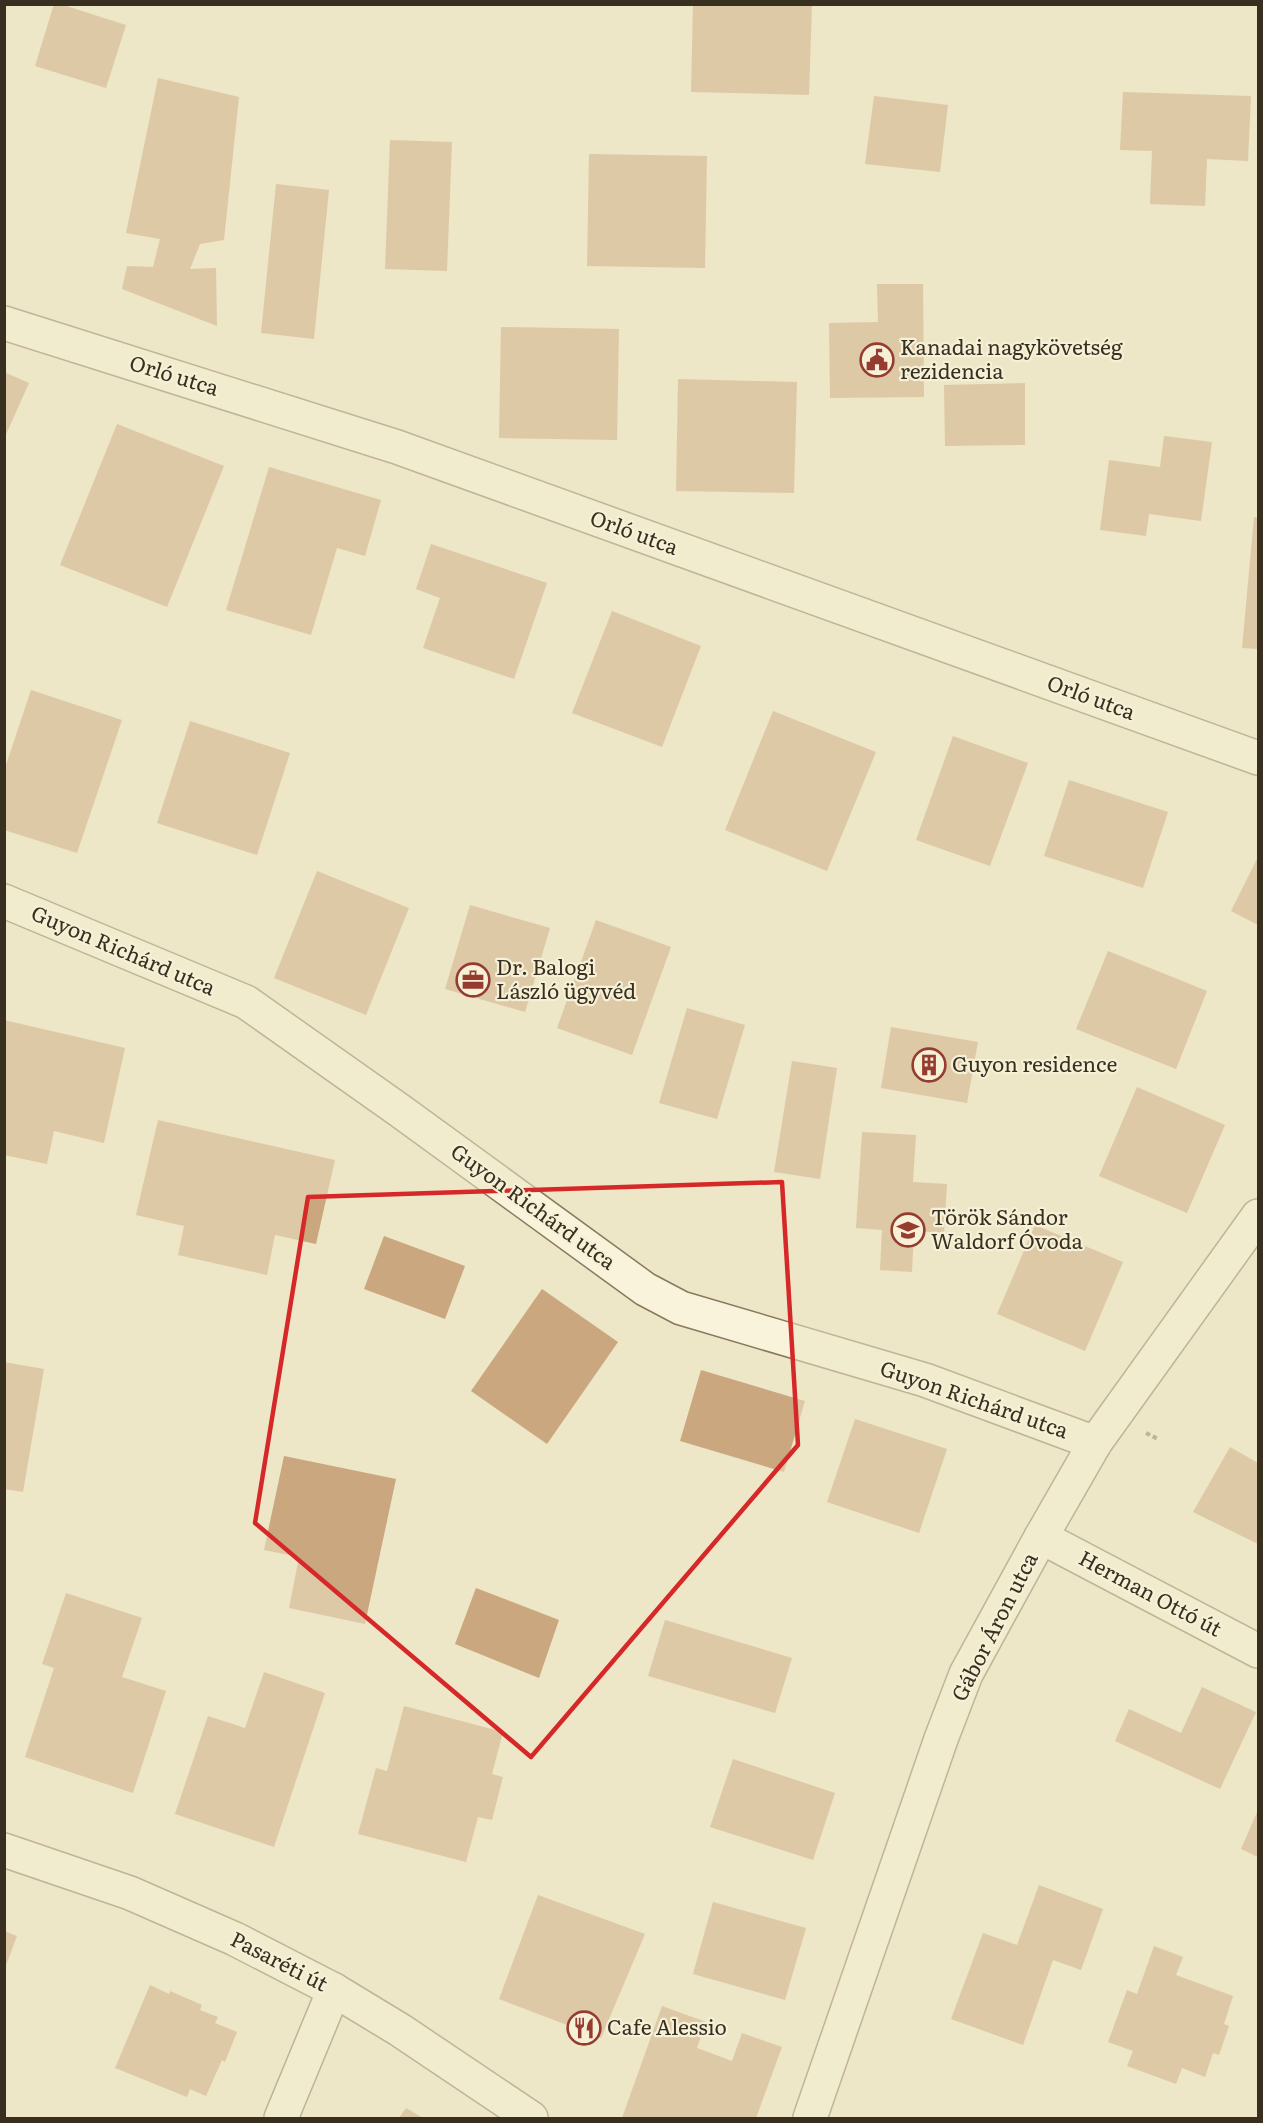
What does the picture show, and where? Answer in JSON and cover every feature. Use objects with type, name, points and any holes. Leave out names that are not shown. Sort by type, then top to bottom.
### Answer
[{"type":"street","name":"Orló utca","points":[[4,323],[397,447],[1258,758]]},
{"type":"street","name":"Guyon Richárd utca","points":[[4,901],[246,1002],[645,1289],[681,1308],[925,1380],[1095,1443]]},
{"type":"street","name":"Gábor Áron utca","points":[[810,2118],[937,1750],[966,1674],[1095,1443],[1258,1216]]},
{"type":"street","name":"Herman Ottó út","points":[[1041,1537],[1258,1651]]},
{"type":"street","name":"Pasaréti út","points":[[4,1850],[130,1893],[235,1939],[334,1990],[400,2030],[531,2118]]},
{"type":"street","points":[[281,2118],[334,1990]]},
{"type":"highlighted area","points":[[782,1182],[798,1445],[531,1757],[255,1523],[308,1197]]},
{"type":"building","points":[[54,4],[126,25],[106,88],[35,66]]},
{"type":"building","points":[[693,4],[812,4],[809,95],[691,92]]},
{"type":"building","points":[[158,78],[239,97],[224,240],[200,244],[190,269],[216,268],[217,326],[122,289],[127,266],[153,267],[160,239],[126,233]]},
{"type":"building","points":[[1123,92],[1251,96],[1248,161],[1207,159],[1205,206],[1150,204],[1152,151],[1120,150]]},
{"type":"building","points":[[874,96],[948,105],[940,172],[865,164]]},
{"type":"building","points":[[390,140],[452,142],[447,271],[385,269]]},
{"type":"building","points":[[589,154],[707,156],[705,268],[587,266]]},
{"type":"building","points":[[276,184],[329,190],[314,339],[261,333]]},
{"type":"building","name":"Kanadai nagykövetség rezidencia","points":[[877,284],[923,284],[924,397],[830,398],[829,323],[878,322]]},
{"type":"building","points":[[501,327],[619,329],[617,440],[499,438]]},
{"type":"building","points":[[4,372],[29,383],[4,439]]},
{"type":"building","points":[[678,379],[797,382],[794,493],[676,491]]},
{"type":"building","points":[[1025,383],[1025,445],[945,446],[944,385]]},
{"type":"building","points":[[117,424],[224,466],[167,607],[60,565]]},
{"type":"building","points":[[1164,436],[1212,442],[1201,521],[1149,514],[1146,536],[1100,530],[1109,460],[1160,467]]},
{"type":"building","points":[[269,467],[381,500],[365,556],[337,548],[311,635],[226,610]]},
{"type":"building","points":[[1254,517],[1258,518],[1258,649],[1242,648]]},
{"type":"building","points":[[431,544],[547,583],[514,679],[423,648],[440,598],[416,589]]},
{"type":"building","points":[[612,611],[701,646],[662,747],[572,713]]},
{"type":"building","points":[[31,690],[122,720],[77,853],[4,830],[4,771]]},
{"type":"building","points":[[773,711],[876,752],[827,871],[725,830]]},
{"type":"building","points":[[190,721],[290,753],[257,855],[157,823]]},
{"type":"building","points":[[953,736],[1028,763],[990,866],[916,840]]},
{"type":"building","points":[[1069,780],[1168,812],[1143,888],[1044,856]]},
{"type":"building","points":[[1258,857],[1258,925],[1231,911]]},
{"type":"building","points":[[317,871],[409,908],[366,1015],[274,978]]},
{"type":"building","points":[[470,905],[550,928],[525,1012],[445,989]]},
{"type":"building","points":[[596,920],[671,947],[632,1055],[557,1028]]},
{"type":"building","points":[[1108,951],[1207,991],[1176,1069],[1076,1029]]},
{"type":"building","points":[[687,1008],[745,1025],[717,1119],[659,1103]]},
{"type":"building","points":[[4,1020],[125,1048],[104,1143],[54,1131],[47,1164],[4,1155]]},
{"type":"building","name":"Guyon residence","points":[[891,1027],[978,1042],[967,1103],[881,1088]]},
{"type":"building","points":[[792,1061],[837,1068],[820,1179],[774,1172]]},
{"type":"building","points":[[1137,1087],[1225,1125],[1187,1213],[1099,1176]]},
{"type":"building","points":[[158,1120],[335,1160],[316,1244],[275,1235],[267,1275],[178,1255],[184,1226],[136,1215]]},
{"type":"building","points":[[862,1132],[916,1135],[913,1182],[947,1184],[944,1233],[914,1231],[912,1272],[880,1270],[882,1230],[856,1228]]},
{"type":"building","points":[[1035,1225],[1123,1262],[1085,1351],[997,1314]]},
{"type":"building","points":[[384,1236],[465,1266],[445,1319],[364,1289]]},
{"type":"building","points":[[542,1289],[618,1342],[547,1444],[471,1391]]},
{"type":"building","points":[[4,1362],[44,1369],[23,1492],[4,1489]]},
{"type":"building","points":[[701,1370],[805,1401],[784,1472],[680,1441]]},
{"type":"building","points":[[855,1419],[947,1449],[919,1533],[827,1502]]},
{"type":"building","points":[[1230,1447],[1258,1463],[1258,1544],[1193,1512]]},
{"type":"building","points":[[284,1456],[396,1479],[365,1624],[289,1608],[299,1557],[264,1550]]},
{"type":"building","points":[[476,1588],[559,1620],[539,1678],[455,1644]]},
{"type":"building","points":[[66,1593],[142,1618],[122,1677],[166,1691],[133,1793],[25,1757],[54,1668],[42,1664]]},
{"type":"building","points":[[665,1620],[792,1658],[775,1713],[648,1676]]},
{"type":"building","points":[[264,1672],[325,1693],[274,1847],[175,1814],[208,1716],[245,1728]]},
{"type":"building","points":[[1202,1687],[1256,1712],[1220,1789],[1115,1741],[1129,1709],[1181,1733]]},
{"type":"building","points":[[404,1706],[503,1732],[492,1774],[503,1777],[492,1820],[478,1817],[466,1862],[358,1834],[376,1768],[387,1771]]},
{"type":"building","points":[[733,1759],[835,1793],[813,1860],[710,1827]]},
{"type":"building","points":[[1258,1810],[1258,1857],[1241,1849]]},
{"type":"building","points":[[1039,1885],[1103,1909],[1081,1970],[1053,1960],[1023,2045],[951,2019],[983,1933],[1017,1945]]},
{"type":"building","points":[[538,1895],[645,1934],[601,2038],[499,1999]]},
{"type":"building","points":[[713,1902],[806,1928],[785,2000],[693,1974]]},
{"type":"building","points":[[4,1931],[17,1936],[5,1968],[4,1968]]},
{"type":"building","points":[[1154,1946],[1183,1957],[1176,1975],[1233,1996],[1224,2024],[1229,2026],[1219,2055],[1213,2053],[1205,2077],[1182,2068],[1176,2084],[1127,2066],[1133,2051],[1108,2042],[1127,1990],[1137,1994]]},
{"type":"building","points":[[150,1985],[202,2005],[200,2010],[218,2017],[215,2023],[237,2032],[225,2062],[222,2060],[206,2096],[190,2089],[187,2097],[115,2068]]},
{"type":"building","points":[[662,2006],[706,2022],[697,2048],[732,2061],[742,2033],[782,2047],[756,2118],[622,2118]]},
{"type":"building","points":[[406,2108],[423,2118],[399,2118]]},
{"type":"place","name":"Kanadai nagykövetség rezidencia","points":[[877,360]]},
{"type":"place","name":"Dr. Balogi László ügyvéd","points":[[473,980]]},
{"type":"place","name":"Guyon residence","points":[[929,1065]]},
{"type":"place","name":"Török Sándor Waldorf Óvoda","points":[[908,1230]]},
{"type":"place","name":"Cafe Alessio","points":[[584,2028]]}]
